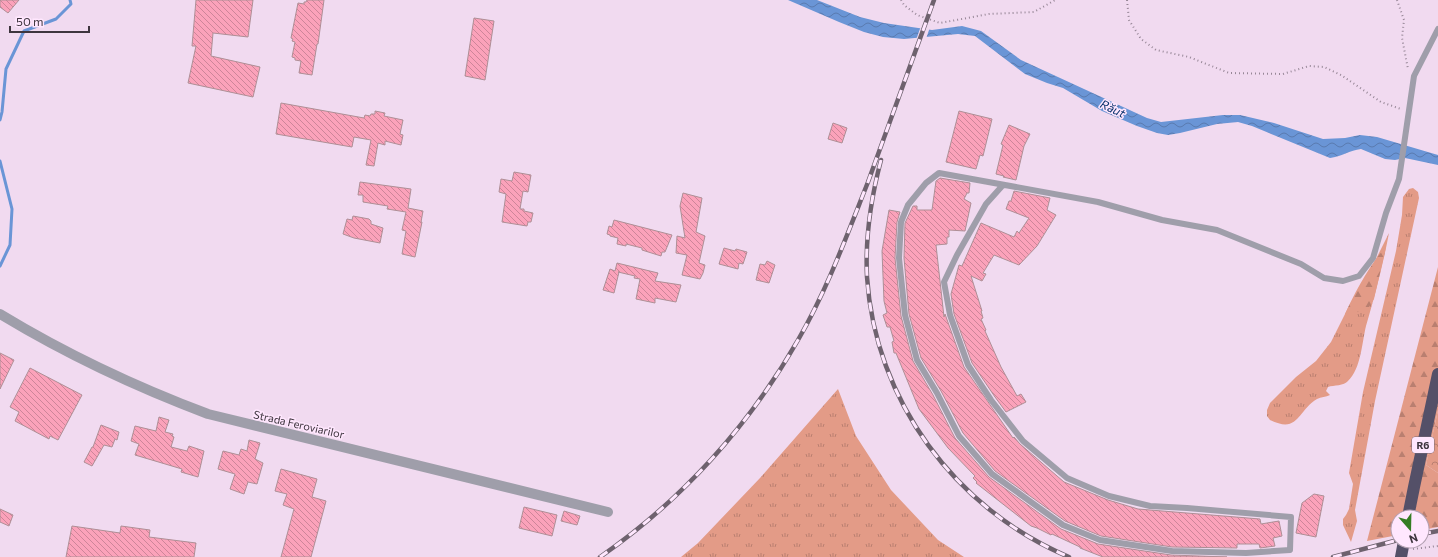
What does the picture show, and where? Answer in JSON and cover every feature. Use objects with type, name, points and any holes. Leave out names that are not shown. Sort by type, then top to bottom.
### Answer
[{"type":"highway","name":"R6","points":[[1410,509],[1438,374]]},
{"type":"street","name":"Strada Feroviarilor","points":[[0,314],[81,360],[154,393],[208,414],[608,512]]},
{"type":"lane","points":[[1003,185],[986,204],[957,255],[944,282],[950,315],[968,365],[991,400],[1023,441],[1067,478],[1109,496],[1150,506],[1291,517],[1290,550],[1246,553],[1172,551],[1100,540],[1063,525],[992,474],[959,436],[937,393],[917,360],[905,314],[899,258],[902,222],[908,205],[926,183],[939,173],[1098,202],[1162,220],[1217,230],[1301,264],[1324,278],[1343,281],[1359,276],[1373,258],[1386,213],[1400,179],[1414,76],[1438,29]]},
{"type":"path","points":[[901,0],[904,5],[917,15],[940,23],[989,14],[1034,12],[1055,0]]},
{"type":"path","points":[[1127,0],[1128,20],[1141,39],[1156,50],[1189,56],[1229,73],[1283,74],[1309,66],[1324,67],[1341,75],[1381,102],[1409,113]]},
{"type":"path","points":[[1397,0],[1404,20],[1402,38],[1408,71],[1414,76]]},
{"type":"green space","points":[[1413,188],[1418,192],[1419,198],[1375,401],[1355,510],[1357,521],[1351,542],[1343,525],[1343,519],[1349,509],[1353,484],[1349,473],[1363,392],[1396,251],[1402,215],[1403,197],[1409,189]]},
{"type":"green space","points":[[1389,233],[1379,280],[1366,326],[1356,370],[1346,383],[1328,387],[1326,391],[1330,395],[1317,399],[1310,404],[1292,423],[1280,424],[1270,420],[1267,416],[1267,410],[1270,403],[1296,377],[1316,361],[1331,342]]},
{"type":"green space","points":[[1386,247],[1374,299],[1369,307],[1346,317],[1345,314],[1363,279],[1380,253]]},
{"type":"green space","points":[[1438,267],[1438,410],[1426,465],[1438,473],[1438,527],[1430,528],[1430,509],[1390,509],[1390,537],[1367,541]]},
{"type":"green space","points":[[838,389],[856,436],[891,490],[938,540],[964,557],[681,557],[698,543],[760,478]]},
{"type":"green space","points":[[1438,410],[1438,473],[1426,465]]},
{"type":"water","name":"Răut","points":[[788,0],[817,0],[860,17],[884,23],[932,30],[962,26],[981,31],[1021,60],[1147,118],[1161,122],[1223,115],[1240,115],[1274,123],[1323,139],[1345,138],[1360,135],[1377,137],[1438,155],[1438,165],[1405,158],[1395,160],[1385,159],[1361,149],[1330,158],[1252,126],[1238,122],[1217,124],[1168,135],[1157,133],[1102,111],[1063,88],[1025,74],[975,36],[958,34],[904,39],[883,37],[864,32]]},
{"type":"pier","points":[[921,26],[930,27],[926,39],[916,40]]},
{"type":"building","points":[[0,0],[19,0],[8,13],[0,7]]},
{"type":"building","points":[[196,0],[253,0],[248,37],[213,33],[211,56],[260,67],[253,97],[188,83],[196,46],[192,46]]},
{"type":"building","points":[[307,0],[324,0],[312,75],[299,73],[301,61],[295,60],[295,58],[292,57],[295,42],[292,41],[293,39],[291,38],[298,3],[304,4]]},
{"type":"building","points":[[474,18],[494,21],[485,80],[465,76]]},
{"type":"building","points":[[281,103],[364,118],[365,115],[370,116],[371,114],[375,114],[375,111],[385,113],[384,116],[403,120],[400,134],[403,135],[401,145],[385,141],[385,145],[378,143],[374,166],[366,165],[371,140],[354,137],[352,147],[276,134]]},
{"type":"building","points":[[959,111],[992,119],[983,156],[980,155],[976,169],[946,162]]},
{"type":"building","points":[[833,123],[847,128],[842,143],[828,139]]},
{"type":"building","points":[[1009,125],[1030,134],[1024,146],[1016,180],[996,174],[1003,145],[1001,144]]},
{"type":"building","points":[[514,172],[531,175],[528,192],[523,191],[520,209],[533,213],[531,222],[528,222],[527,226],[502,222],[506,194],[499,192],[501,179],[512,181]]},
{"type":"building","points":[[940,178],[970,183],[969,193],[967,193],[964,199],[971,203],[965,231],[949,230],[947,244],[936,245],[944,317],[945,314],[964,367],[1013,438],[1014,437],[1064,482],[1108,500],[1138,509],[1260,519],[1261,524],[1279,521],[1282,536],[1273,538],[1275,546],[1260,548],[1259,544],[1237,544],[1237,548],[1172,547],[1101,536],[1065,521],[995,471],[963,433],[941,391],[921,358],[909,314],[904,258],[905,223],[913,206],[917,206],[917,210],[932,210],[936,181]]},
{"type":"building","points":[[360,182],[411,189],[408,208],[423,211],[415,257],[402,254],[406,231],[402,230],[406,212],[387,209],[388,206],[363,202],[363,195],[358,195]]},
{"type":"building","points":[[1014,191],[1050,198],[1047,210],[1056,215],[1037,246],[1019,265],[994,255],[983,273],[986,274],[982,281],[971,276],[982,311],[983,318],[981,319],[986,330],[985,331],[1001,367],[1017,396],[1021,394],[1026,402],[1006,412],[972,363],[954,314],[951,294],[959,265],[962,266],[981,223],[1014,237],[1017,231],[1019,233],[1029,218],[1006,209],[1009,201],[1011,201]]},
{"type":"building","points":[[683,193],[702,198],[696,232],[705,236],[699,263],[705,265],[700,279],[682,275],[687,255],[676,253],[677,236],[685,238],[680,206]]},
{"type":"building","points":[[889,210],[900,212],[897,222],[895,258],[901,316],[913,361],[933,395],[955,438],[989,477],[1061,529],[1098,544],[1171,555],[1227,557],[1103,557],[1031,526],[976,483],[977,482],[973,478],[975,476],[948,448],[919,409],[896,353],[894,353],[892,342],[894,341],[890,327],[887,327],[883,315],[887,313],[884,301],[882,251]]},
{"type":"building","points":[[353,216],[369,219],[371,224],[383,228],[380,243],[354,238],[343,234],[347,219],[352,220]]},
{"type":"building","points":[[614,220],[672,235],[665,252],[662,252],[661,256],[642,250],[642,248],[626,244],[626,246],[617,244],[618,238],[607,234],[609,226],[612,227]]},
{"type":"building","points":[[724,248],[747,252],[743,264],[739,263],[738,269],[719,264]]},
{"type":"building","points":[[767,261],[775,265],[769,283],[756,280],[760,264],[765,265]]},
{"type":"building","points":[[617,263],[658,273],[655,281],[681,285],[676,302],[655,298],[655,303],[636,299],[640,279],[634,278],[635,276],[619,272],[614,293],[603,290],[610,269],[615,271]]},
{"type":"building","points":[[0,353],[14,360],[0,389]]},
{"type":"building","points":[[30,368],[82,395],[58,440],[50,436],[49,439],[15,421],[19,412],[10,407]]},
{"type":"building","points":[[159,417],[169,420],[165,432],[173,434],[172,436],[174,437],[171,447],[187,451],[189,446],[204,451],[198,477],[181,472],[182,469],[135,455],[139,444],[131,441],[135,426],[156,431]]},
{"type":"building","points":[[101,425],[119,432],[117,440],[115,439],[112,447],[104,445],[92,466],[84,462],[93,447]]},
{"type":"building","points":[[249,440],[260,443],[255,459],[263,463],[257,484],[248,482],[244,494],[230,489],[235,474],[218,469],[223,451],[239,455],[241,449],[247,451]]},
{"type":"building","points":[[281,469],[317,479],[312,497],[326,501],[311,557],[281,557],[294,509],[283,505],[287,494],[275,491]]},
{"type":"building","points":[[1314,494],[1324,496],[1316,537],[1296,533],[1302,503]]},
{"type":"building","points":[[524,507],[557,515],[552,536],[519,528]]},
{"type":"building","points":[[0,509],[13,515],[9,526],[0,522]]},
{"type":"building","points":[[564,511],[580,516],[577,525],[561,521]]},
{"type":"building","points":[[72,526],[120,533],[121,526],[150,530],[149,537],[196,543],[194,557],[66,557]]},
{"type":"waterway","points":[[0,120],[6,69],[24,31],[56,19],[71,4],[70,0]]},
{"type":"waterway","points":[[0,161],[12,209],[10,245],[0,266]]},
{"type":"railway","points":[[600,557],[658,512],[711,460],[735,432],[779,372],[818,302],[844,242],[868,182],[934,0]]},
{"type":"railway","points":[[881,160],[874,189],[868,232],[867,277],[873,322],[886,366],[904,407],[928,445],[957,480],[990,510],[1028,536],[1069,557]]},
{"type":"railway","points":[[1430,532],[1438,531]]},
{"type":"railway","points":[[1333,557],[1390,542]]}]
